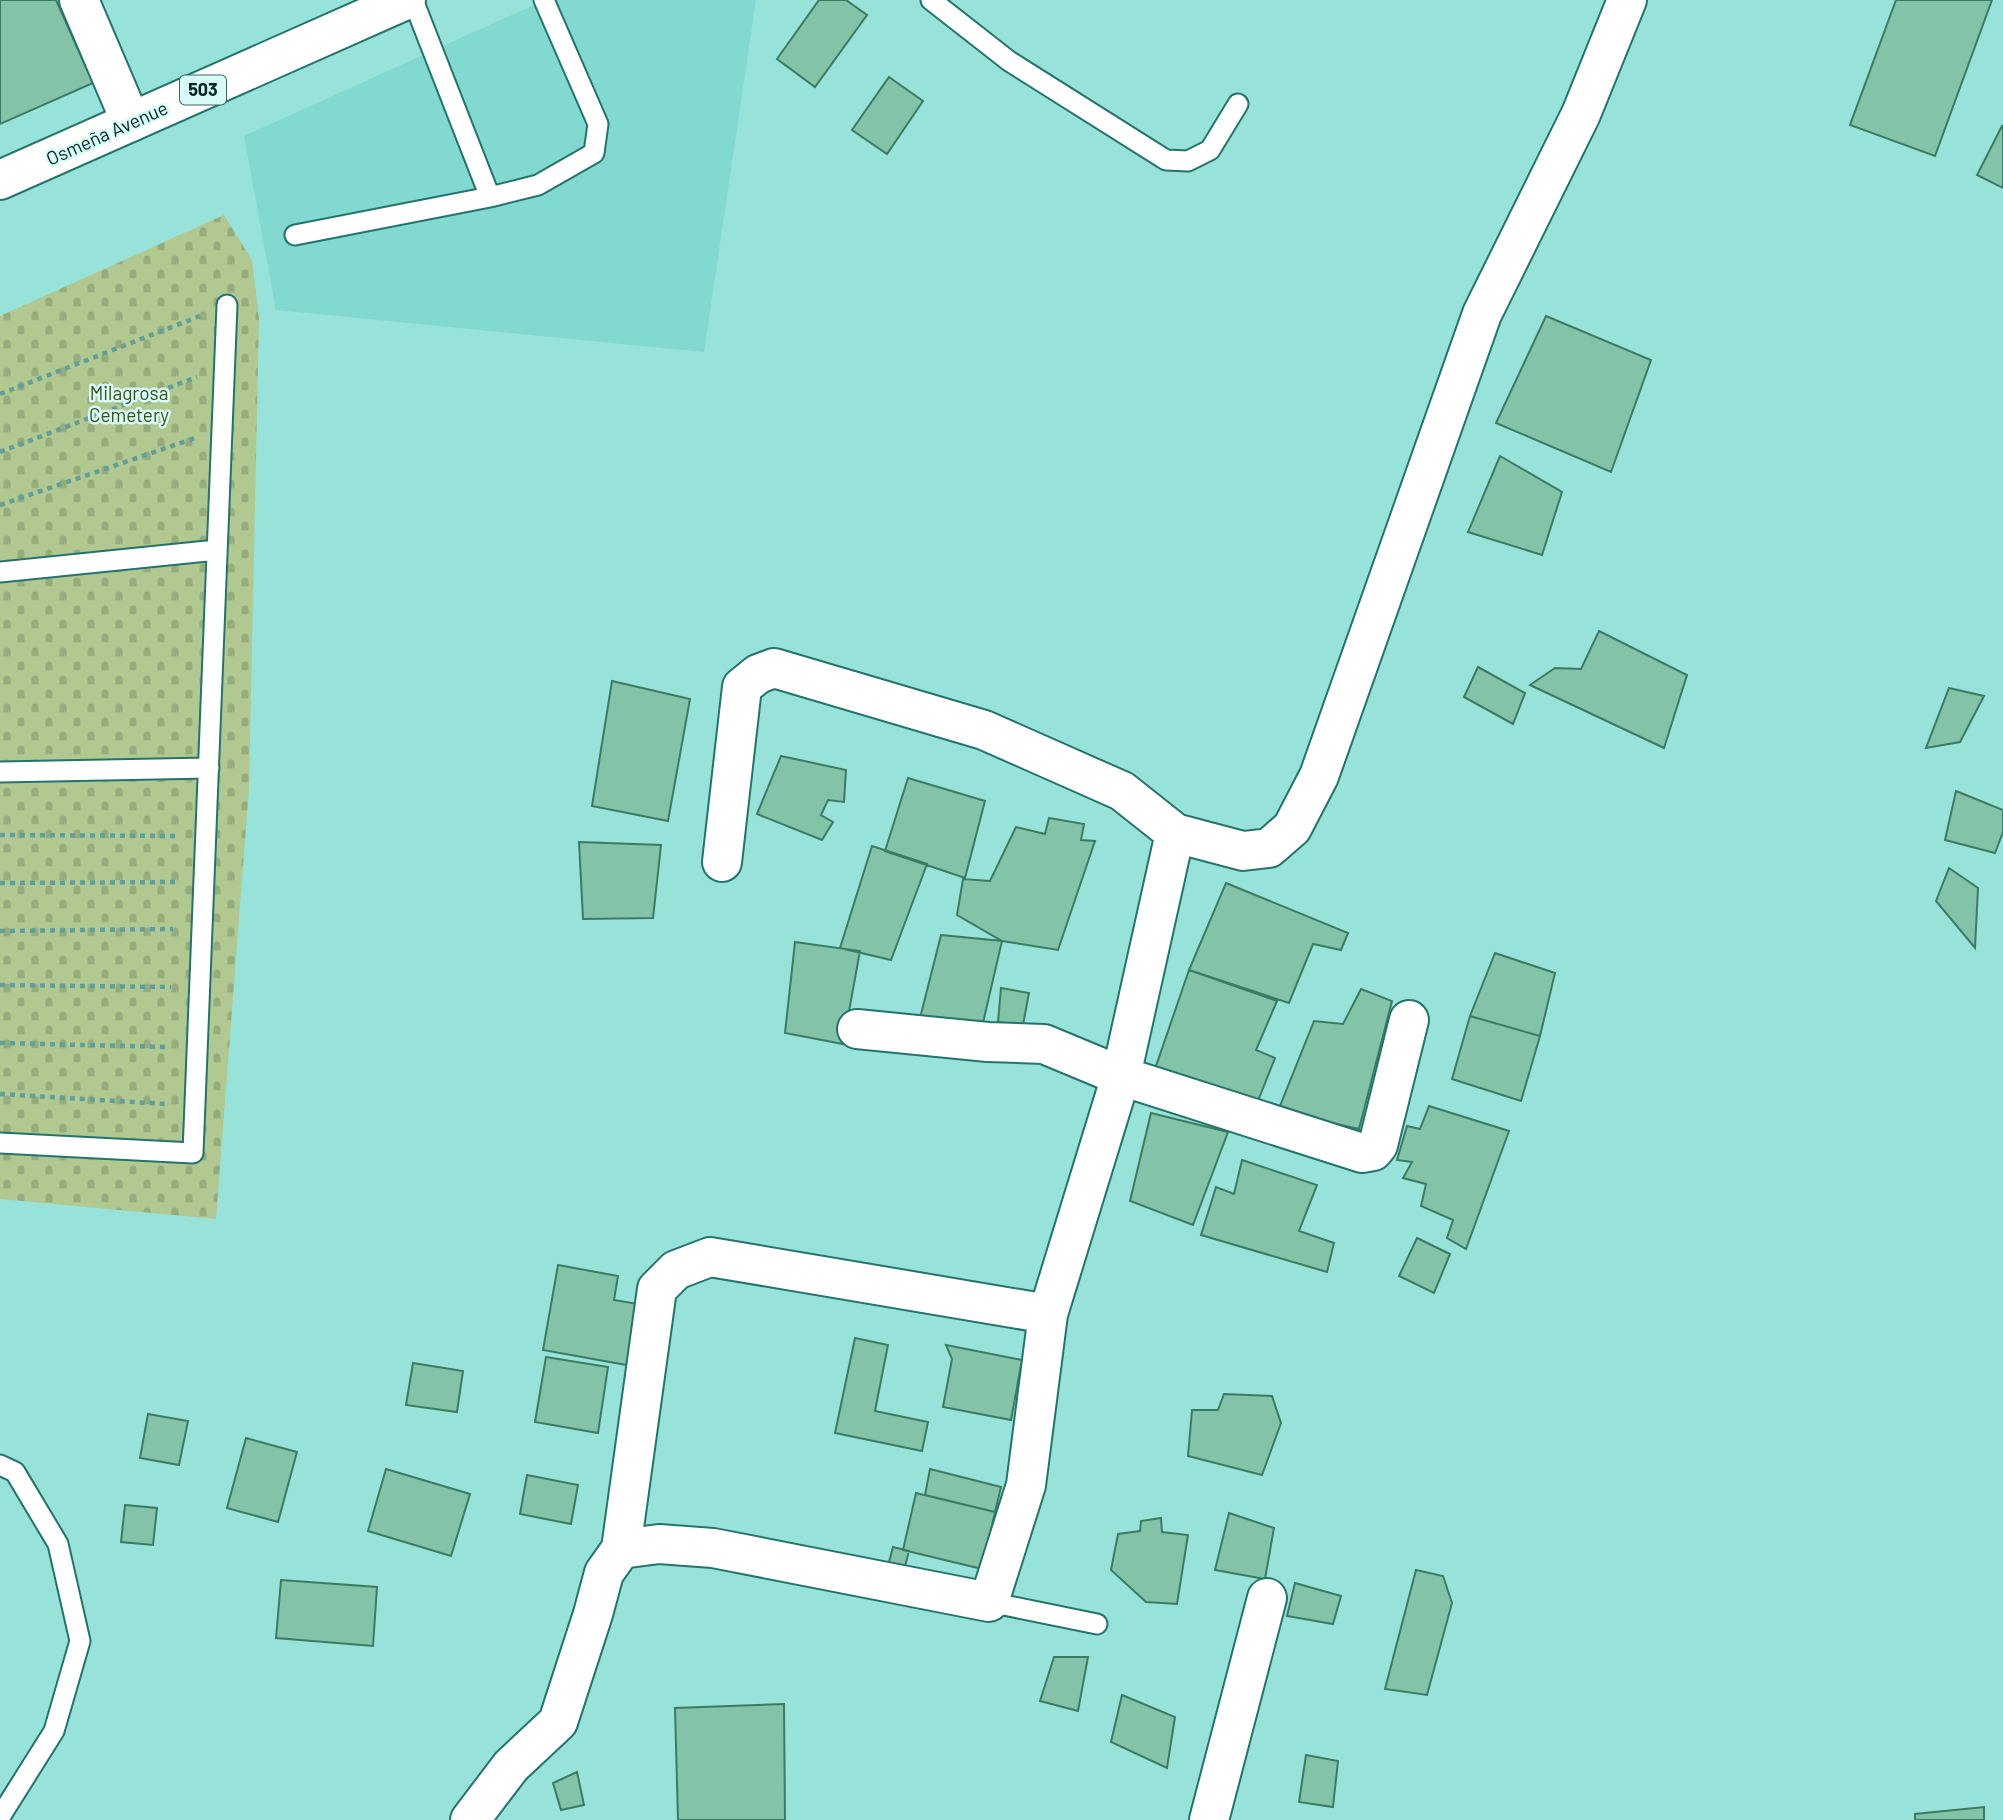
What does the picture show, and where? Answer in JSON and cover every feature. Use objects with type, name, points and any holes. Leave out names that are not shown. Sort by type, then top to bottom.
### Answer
[{"type":"street","points":[[79,0],[131,122]]},
{"type":"street","name":"Osmeña Avenue","points":[[0,180],[406,0]]},
{"type":"street","points":[[722,862],[742,687],[758,674],[774,668],[984,730],[1122,791],[1175,833],[1243,851],[1269,848],[1292,828],[1319,775],[1482,314],[1581,114],[1627,0]]},
{"type":"street","points":[[621,1549],[659,1544],[713,1548],[989,1602],[1026,1485],[1048,1314],[1122,1076],[1175,833]]},
{"type":"street","points":[[857,1029],[988,1042],[1044,1044],[1122,1076],[1362,1153],[1373,1152],[1378,1144],[1409,1020]]},
{"type":"street","points":[[470,1820],[510,1766],[558,1722],[604,1573],[621,1549],[657,1289],[676,1270],[710,1257],[1048,1314]]},
{"type":"street","points":[[1209,1820],[1267,1598]]},
{"type":"lane","points":[[413,0],[490,197]]},
{"type":"lane","points":[[295,235],[538,186],[594,153],[598,124],[544,0]]},
{"type":"lane","points":[[930,0],[1009,61],[1166,160],[1188,161],[1210,150],[1238,104]]},
{"type":"lane","points":[[0,1143],[193,1153],[227,305]]},
{"type":"lane","points":[[0,572],[217,550]]},
{"type":"lane","points":[[0,772],[209,768]]},
{"type":"lane","points":[[0,1465],[15,1472],[58,1544],[80,1641],[54,1731],[0,1817]]},
{"type":"lane","points":[[989,1602],[1097,1624]]},
{"type":"path","points":[[0,394],[227,305]]},
{"type":"path","points":[[0,452],[224,367]]},
{"type":"path","points":[[0,505],[222,428]]},
{"type":"path","points":[[0,835],[206,836]]},
{"type":"path","points":[[0,883],[204,881]]},
{"type":"path","points":[[0,930],[202,928]]},
{"type":"path","points":[[0,985],[200,988]]},
{"type":"path","points":[[0,1043],[197,1048]]},
{"type":"path","points":[[0,1094],[195,1106]]},
{"type":"shaded area","points":[[545,0],[756,0],[704,352],[276,310],[244,136]]},
{"type":"green space","name":"Milagrosa Cemetery","points":[[224,215],[252,260],[259,318],[249,788],[216,1219],[0,1199],[0,316]]},
{"type":"building","points":[[0,0],[56,0],[93,83],[0,124]]},
{"type":"building","points":[[819,0],[846,0],[867,15],[815,87],[777,59]]},
{"type":"building","points":[[1896,0],[1992,0],[1935,156],[1850,125]]},
{"type":"building","points":[[889,77],[923,101],[887,154],[852,130]]},
{"type":"building","points":[[2003,127],[2003,188],[1977,175]]},
{"type":"building","points":[[1546,316],[1651,360],[1611,472],[1496,423]]},
{"type":"building","points":[[1500,456],[1562,492],[1542,555],[1468,532]]},
{"type":"building","points":[[1599,631],[1687,675],[1664,748],[1530,685],[1555,668],[1581,669]]},
{"type":"building","points":[[1478,667],[1525,693],[1513,724],[1464,697]]},
{"type":"building","points":[[612,681],[690,699],[668,821],[592,806]]},
{"type":"building","points":[[1949,688],[1984,696],[1960,742],[1926,748]]},
{"type":"building","points":[[781,756],[846,770],[844,802],[828,800],[821,815],[833,822],[822,840],[757,814]]},
{"type":"building","points":[[908,778],[985,801],[965,878],[885,851]]},
{"type":"building","points":[[1956,791],[2003,810],[2003,832],[1995,853],[1945,840]]},
{"type":"building","points":[[1049,818],[1084,824],[1081,840],[1095,841],[1058,950],[1002,941],[957,915],[963,879],[990,881],[1016,827],[1045,834]]},
{"type":"building","points":[[579,842],[661,845],[653,918],[583,919]]},
{"type":"building","points":[[872,846],[927,864],[891,960],[840,948]]},
{"type":"building","points":[[1949,868],[1978,888],[1975,948],[1936,901]]},
{"type":"building","points":[[1226,883],[1348,933],[1341,950],[1313,944],[1289,1003],[1189,970]]},
{"type":"building","points":[[941,935],[1002,941],[979,1040],[917,1030]]},
{"type":"building","points":[[795,942],[860,951],[843,1044],[785,1033]]},
{"type":"building","points":[[1495,953],[1555,973],[1540,1036],[1470,1016]]},
{"type":"building","points":[[1189,970],[1277,1001],[1256,1050],[1275,1058],[1256,1106],[1155,1069]]},
{"type":"building","points":[[1001,988],[1029,993],[1023,1025],[998,1022]]},
{"type":"building","points":[[1361,989],[1392,1001],[1359,1129],[1278,1111],[1314,1021],[1343,1024]]},
{"type":"building","points":[[1470,1016],[1540,1036],[1521,1101],[1452,1079]]},
{"type":"building","points":[[1429,1106],[1509,1131],[1466,1249],[1447,1238],[1453,1220],[1421,1206],[1426,1184],[1403,1178],[1412,1162],[1397,1160],[1407,1126],[1420,1129]]},
{"type":"building","points":[[1151,1113],[1228,1132],[1193,1225],[1130,1201]]},
{"type":"building","points":[[1242,1160],[1317,1185],[1299,1231],[1334,1243],[1327,1272],[1201,1235],[1216,1187],[1234,1194]]},
{"type":"building","points":[[1417,1238],[1450,1254],[1434,1293],[1399,1276]]},
{"type":"building","points":[[558,1265],[618,1276],[614,1300],[644,1305],[632,1366],[543,1350]]},
{"type":"building","points":[[855,1338],[888,1345],[875,1411],[928,1422],[922,1451],[835,1433]]},
{"type":"building","points":[[946,1345],[1022,1360],[1011,1420],[943,1407],[952,1359]]},
{"type":"building","points":[[546,1357],[608,1367],[598,1433],[535,1422]]},
{"type":"building","points":[[413,1363],[463,1371],[457,1412],[406,1405]]},
{"type":"building","points":[[1224,1394],[1272,1396],[1281,1423],[1262,1475],[1188,1456],[1192,1410],[1218,1410]]},
{"type":"building","points":[[148,1414],[188,1421],[179,1465],[140,1458]]},
{"type":"building","points":[[246,1438],[297,1452],[278,1522],[227,1508]]},
{"type":"building","points":[[386,1469],[470,1494],[451,1556],[368,1531]]},
{"type":"building","points":[[930,1469],[1001,1487],[995,1512],[925,1495]]},
{"type":"building","points":[[527,1475],[578,1485],[571,1524],[520,1514]]},
{"type":"building","points":[[916,1493],[995,1512],[982,1569],[903,1550]]},
{"type":"building","points":[[125,1505],[157,1508],[153,1545],[121,1542]]},
{"type":"building","points":[[1229,1513],[1274,1528],[1265,1579],[1215,1570]]},
{"type":"building","points":[[1161,1518],[1162,1532],[1188,1535],[1177,1604],[1146,1602],[1111,1570],[1118,1534],[1140,1531],[1141,1521]]},
{"type":"building","points":[[893,1547],[909,1551],[904,1570],[888,1566]]},
{"type":"building","points":[[1416,1570],[1443,1576],[1452,1603],[1427,1695],[1385,1689]]},
{"type":"building","points":[[281,1580],[377,1587],[373,1646],[276,1638]]},
{"type":"building","points":[[1295,1583],[1341,1596],[1333,1624],[1287,1616]]},
{"type":"building","points":[[1054,1657],[1088,1657],[1078,1711],[1040,1701]]},
{"type":"building","points":[[1122,1695],[1175,1717],[1167,1768],[1111,1742]]},
{"type":"building","points":[[784,1704],[785,1820],[678,1820],[675,1708]]},
{"type":"building","points":[[1306,1755],[1338,1761],[1333,1807],[1299,1802]]},
{"type":"building","points":[[577,1772],[584,1805],[561,1810],[553,1783]]},
{"type":"building","points":[[1984,1807],[1984,1820],[1915,1820],[1915,1814]]}]
